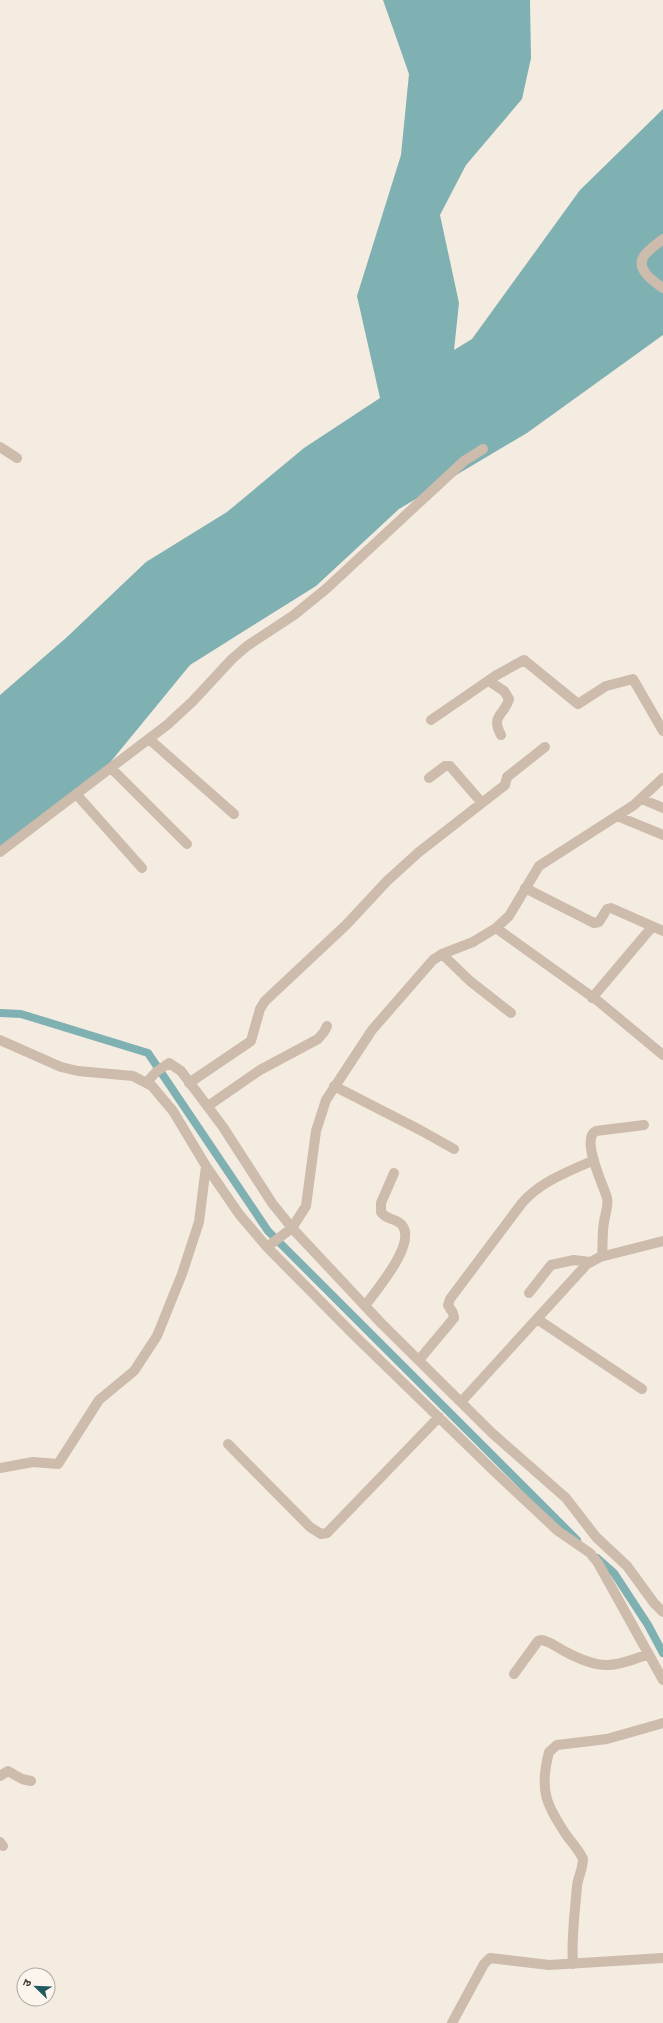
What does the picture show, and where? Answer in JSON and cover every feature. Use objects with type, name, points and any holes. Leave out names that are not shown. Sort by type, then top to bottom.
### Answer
[{"type":"street","points":[[663,239],[644,256],[642,262],[646,275],[663,288]]},
{"type":"street","points":[[0,447],[17,458]]},
{"type":"street","points":[[0,852],[77,795],[179,715],[232,659],[247,646],[315,599],[464,462],[483,449]]},
{"type":"street","points":[[431,720],[489,680],[524,660],[578,704],[606,686],[633,679],[663,731]]},
{"type":"street","points":[[489,680],[504,691],[509,699],[497,720],[497,728],[501,735]]},
{"type":"street","points":[[149,739],[234,814]]},
{"type":"street","points":[[189,1083],[251,1041],[260,1009],[265,1001],[346,925],[403,866],[505,785],[507,777],[545,747]]},
{"type":"street","points":[[429,778],[445,766],[450,766],[482,803]]},
{"type":"street","points":[[111,768],[186,844]]},
{"type":"street","points":[[270,1244],[292,1228],[306,1206],[316,1131],[326,1100],[372,1030],[426,968],[442,954],[473,942],[496,928],[509,916],[539,866],[642,799],[663,778]]},
{"type":"street","points":[[77,795],[142,868]]},
{"type":"street","points":[[642,799],[663,808]]},
{"type":"street","points":[[617,816],[663,835]]},
{"type":"street","points":[[525,888],[594,923],[599,922],[607,909],[611,908],[663,931]]},
{"type":"street","points":[[592,998],[652,927]]},
{"type":"street","points":[[496,928],[592,998],[663,1055]]},
{"type":"street","points":[[442,954],[470,981],[511,1013]]},
{"type":"street","points":[[208,1106],[260,1070],[318,1039],[327,1026]]},
{"type":"street","points":[[0,1040],[68,1069],[133,1076],[147,1082],[174,1111],[206,1166],[239,1214],[270,1244],[354,1335],[558,1531],[590,1553],[598,1563],[663,1680]]},
{"type":"street","points":[[147,1082],[156,1072],[166,1065],[169,1064],[175,1066],[224,1126],[272,1203],[292,1228],[365,1306],[492,1433],[566,1498],[596,1537],[628,1566],[654,1603],[663,1612]]},
{"type":"street","points":[[334,1086],[454,1149]]},
{"type":"street","points":[[602,1256],[607,1203],[592,1152],[594,1132],[644,1125]]},
{"type":"street","points":[[419,1360],[454,1318],[448,1305],[450,1299],[522,1203],[532,1192],[547,1182],[594,1160]]},
{"type":"street","points":[[0,1468],[29,1463],[58,1464],[99,1400],[125,1380],[145,1355],[157,1336],[172,1300],[195,1234],[202,1207],[206,1166]]},
{"type":"street","points":[[365,1306],[398,1260],[402,1249],[404,1232],[402,1226],[400,1223],[386,1218],[381,1212],[382,1203],[394,1173]]},
{"type":"street","points":[[461,1402],[590,1262],[602,1256],[663,1241]]},
{"type":"street","points":[[529,1292],[551,1265],[574,1260],[590,1262]]},
{"type":"street","points":[[537,1319],[642,1389]]},
{"type":"street","points":[[228,1444],[310,1527],[322,1534],[327,1533],[439,1417]]},
{"type":"street","points":[[514,1674],[538,1641],[541,1640],[587,1662],[599,1666],[621,1663],[648,1654]]},
{"type":"street","points":[[573,1964],[573,1937],[577,1885],[583,1867],[583,1859],[550,1810],[546,1800],[544,1786],[549,1752],[557,1745],[607,1739],[663,1723]]},
{"type":"street","points":[[0,1776],[8,1771],[22,1779],[31,1781]]},
{"type":"street","points":[[452,2023],[487,1959],[498,1958],[522,1963],[549,1965],[663,1958]]},
{"type":"water","points":[[383,0],[530,0],[531,58],[522,99],[466,165],[440,215],[459,303],[454,350],[472,339],[580,190],[663,109],[663,335],[527,433],[399,509],[316,586],[190,665],[90,787],[0,856],[0,695],[66,638],[146,562],[227,512],[304,448],[380,398],[357,296],[401,155],[409,74]]},
{"type":"waterway","points":[[0,1013],[21,1014],[148,1053],[268,1231],[577,1540]]},
{"type":"waterway","points":[[597,1558],[614,1573],[648,1625],[663,1653]]}]
